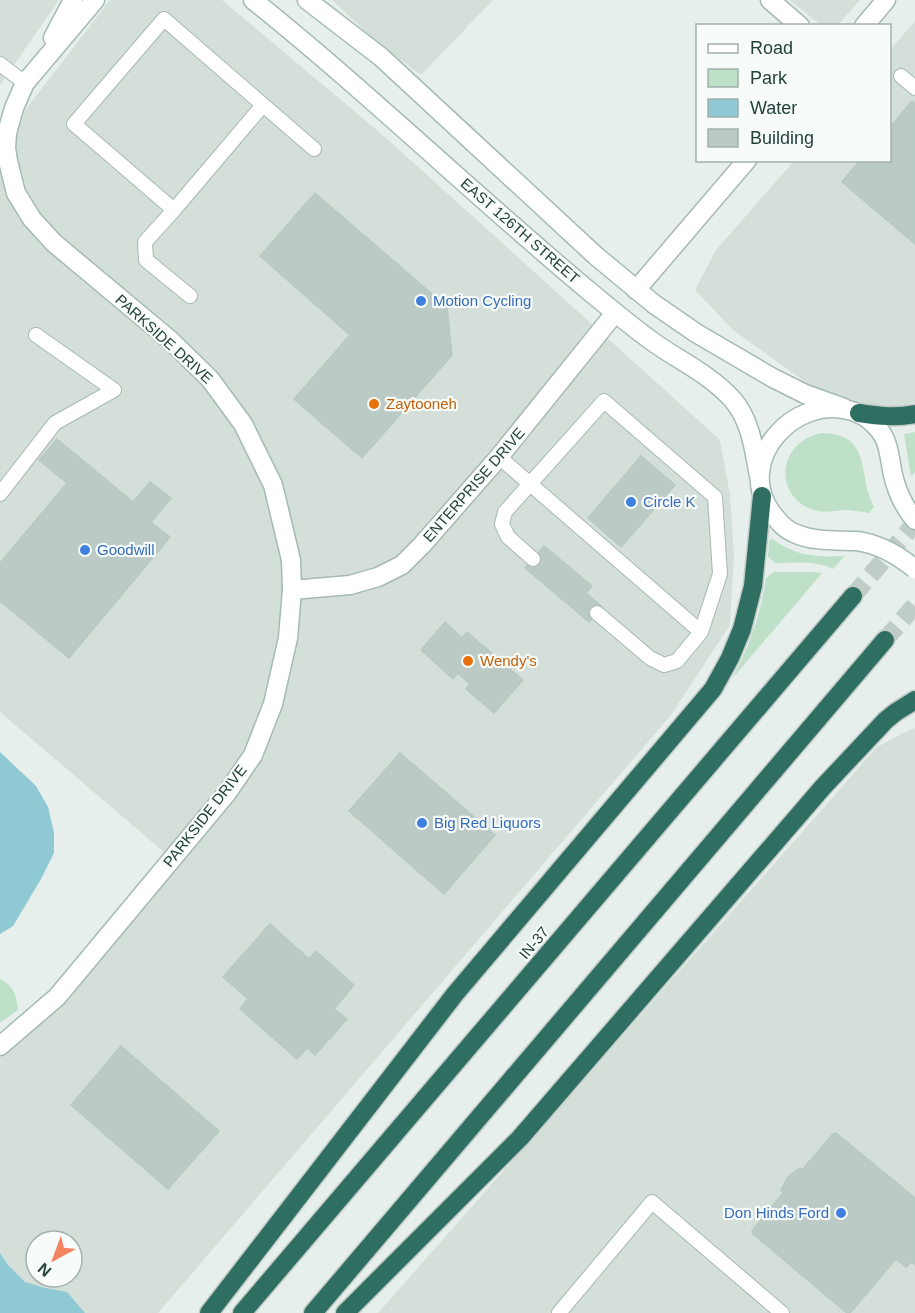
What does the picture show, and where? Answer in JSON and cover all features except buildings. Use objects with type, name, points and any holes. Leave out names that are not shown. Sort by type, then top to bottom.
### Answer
[{"type":"highway","points":[[852,411],[888,417],[915,414]]},
{"type":"highway","points":[[209,1313],[455,994],[712,690],[730,658],[742,629],[753,586],[762,496]]},
{"type":"highway","name":"IN-37","points":[[242,1313],[853,596]]},
{"type":"highway","points":[[313,1313],[885,640]]},
{"type":"highway","points":[[345,1313],[520,1138],[823,787],[886,720],[915,700]]},
{"type":"street","name":"PARKSIDE DRIVE","points":[[38,67],[74,0]]},
{"type":"street","name":"PARKSIDE DRIVE","points":[[0,1046],[57,997],[227,793],[254,755],[273,704],[288,638],[292,590],[291,560],[273,485],[243,424],[210,379],[170,340],[54,243],[32,219],[16,193],[3,147],[14,108],[26,83],[38,67],[95,0]]},
{"type":"street","name":"EAST 126TH STREET","points":[[253,0],[313,49],[615,314],[706,376],[724,391],[734,401],[750,430],[762,496]]},
{"type":"street","name":"EAST 126TH STREET","points":[[307,0],[381,57],[596,256],[654,304],[696,333],[750,365],[805,394],[852,411]]},
{"type":"street","points":[[770,0],[798,24]]},
{"type":"street","points":[[866,24],[886,0]]},
{"type":"street","points":[[636,290],[745,162]]},
{"type":"street","name":"ENTERPRISE DRIVE","points":[[292,590],[350,585],[378,578],[402,565],[499,457],[615,314]]},
{"type":"street","points":[[759,476],[764,457],[770,446],[790,422],[820,408],[852,411],[871,421],[882,434],[891,458],[898,492],[905,507],[915,520]]},
{"type":"street","points":[[762,496],[780,523],[795,534],[824,540],[857,541],[871,544],[902,558],[915,569]]},
{"type":"lane","points":[[174,210],[74,124],[164,20],[314,148]]},
{"type":"lane","points":[[0,63],[26,83]]},
{"type":"lane","points":[[901,76],[915,88]]},
{"type":"lane","points":[[190,296],[146,260],[145,242],[263,105]]},
{"type":"lane","points":[[0,494],[55,423],[114,390],[36,335]]},
{"type":"lane","points":[[533,559],[508,537],[502,524],[505,512],[603,401],[649,438],[715,497],[720,574],[701,632],[677,661],[664,665],[650,658],[597,613]]},
{"type":"lane","points":[[499,457],[701,632]]},
{"type":"lane","points":[[559,1313],[652,1202],[782,1313]]},
{"type":"shaded area","points":[[0,0],[59,0],[0,85]]},
{"type":"shaded area","points":[[110,0],[222,0],[385,137],[720,440],[730,495],[734,556],[730,625],[671,715],[158,1313],[0,1313],[0,1045],[172,859],[0,712],[0,123],[23,113]]},
{"type":"shaded area","points":[[332,0],[493,0],[421,75],[380,45]]},
{"type":"shaded area","points":[[790,0],[860,0],[839,24],[820,24]]},
{"type":"shaded area","points":[[915,21],[915,402],[861,422],[733,330],[695,290],[716,250],[793,162],[891,162],[891,49]]},
{"type":"shaded area","points":[[915,728],[915,1313],[378,1313],[877,747]]},
{"type":"green space","points":[[915,432],[915,472],[911,477],[904,434]]},
{"type":"green space","points":[[823,433],[836,434],[845,438],[857,450],[874,507],[869,513],[848,510],[826,512],[813,510],[796,500],[789,489],[786,465],[791,454],[798,444],[809,437]]},
{"type":"green space","points":[[771,538],[787,548],[808,555],[845,556],[833,569],[812,563],[775,563],[768,557]]},
{"type":"green space","points":[[774,572],[822,573],[732,679],[754,630],[766,578]]},
{"type":"green space","points":[[0,979],[14,992],[18,1010],[0,1023]]},
{"type":"water","points":[[0,752],[36,786],[48,807],[54,833],[54,853],[13,926],[0,934]]},
{"type":"water","points":[[0,1253],[24,1281],[24,1289],[50,1289],[67,1292],[85,1313],[0,1313]]},
{"type":"tunnel","points":[[853,596],[915,523]]},
{"type":"tunnel","points":[[885,640],[915,605]]},
{"type":"place","name":"Motion Cycling","points":[[421,301]]},
{"type":"place","name":"Zaytooneh","points":[[374,404]]},
{"type":"place","name":"Circle K","points":[[631,502]]},
{"type":"place","name":"Goodwill","points":[[85,550]]},
{"type":"place","name":"Wendy's","points":[[468,661]]},
{"type":"place","name":"Big Red Liquors","points":[[422,823]]},
{"type":"place","name":"Don Hinds Ford","points":[[841,1213]]}]
